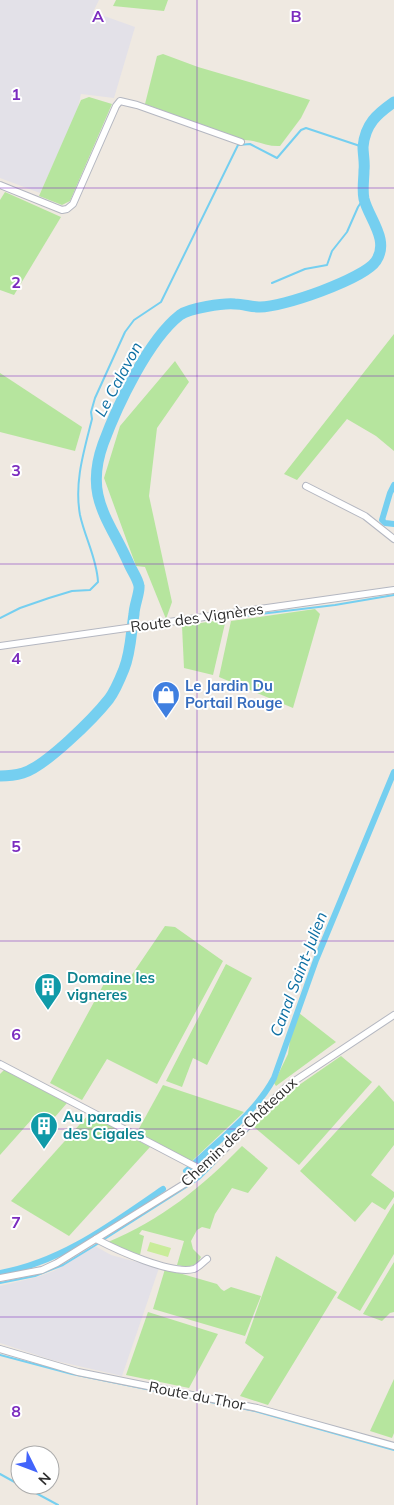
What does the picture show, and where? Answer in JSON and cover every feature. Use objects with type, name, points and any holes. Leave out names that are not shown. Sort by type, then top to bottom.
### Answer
[{"type":"street","points":[[0,185],[62,210],[67,209],[73,204],[116,106],[120,101],[144,107],[242,142]]},
{"type":"street","points":[[306,486],[365,516],[394,539]]},
{"type":"street","name":"Route des Vignères","points":[[0,646],[394,590]]},
{"type":"street","name":"Chemin des Châteaux","points":[[0,1278],[42,1270],[58,1263],[189,1181],[287,1086],[394,1015]]},
{"type":"street","points":[[0,1064],[202,1170]]},
{"type":"street","points":[[96,1239],[120,1252],[176,1269],[195,1268],[207,1259]]},
{"type":"street","name":"Route du Thor","points":[[0,1349],[78,1372],[257,1408],[394,1446]]},
{"type":"shaded area","points":[[0,0],[99,0],[93,12],[135,27],[114,98],[81,94],[77,112],[40,193],[0,178]]},
{"type":"shaded area","points":[[95,1246],[111,1255],[159,1268],[122,1376],[52,1360],[0,1343],[0,1286],[54,1271]]},
{"type":"green space","points":[[116,0],[168,0],[164,11],[113,6]]},
{"type":"green space","points":[[163,54],[198,67],[310,100],[301,118],[280,146],[242,140],[145,104],[157,56]]},
{"type":"green space","points":[[89,97],[112,104],[70,201],[62,205],[39,196],[81,100]]},
{"type":"green space","points":[[5,192],[61,217],[14,295],[0,290],[0,200]]},
{"type":"green space","points":[[394,334],[394,451],[376,436],[347,419],[297,480],[284,474]]},
{"type":"green space","points":[[175,361],[189,382],[157,428],[149,496],[172,602],[166,619],[145,567],[136,566],[104,478],[120,426]]},
{"type":"green space","points":[[0,373],[82,427],[75,451],[0,432]]},
{"type":"green space","points":[[315,609],[320,614],[293,708],[219,677],[231,621]]},
{"type":"green space","points":[[226,619],[213,675],[184,668],[182,626]]},
{"type":"green space","points":[[165,926],[175,927],[223,961],[157,1084],[107,1059],[82,1100],[50,1083],[106,980],[125,985]]},
{"type":"green space","points":[[226,964],[252,978],[207,1065],[193,1058],[182,1087],[166,1081]]},
{"type":"green space","points":[[299,1013],[336,1042],[276,1086],[274,1083],[288,1054],[291,1033]]},
{"type":"green space","points":[[341,1056],[372,1082],[299,1165],[254,1127],[286,1094]]},
{"type":"green space","points":[[4,1070],[67,1103],[48,1125],[32,1119],[0,1155],[0,1074]]},
{"type":"green space","points":[[163,1085],[244,1112],[191,1162],[136,1134]]},
{"type":"green space","points":[[379,1085],[394,1102],[394,1145],[371,1175],[394,1192],[394,1197],[385,1210],[372,1202],[355,1222],[300,1171]]},
{"type":"green space","points":[[89,1114],[150,1147],[69,1236],[11,1201]]},
{"type":"green space","points":[[242,1146],[268,1168],[248,1193],[232,1188],[215,1214],[210,1229],[202,1227],[197,1230],[191,1241],[193,1249],[201,1257],[197,1263],[188,1266],[177,1265],[184,1241],[142,1230],[139,1234],[144,1236],[140,1255],[122,1250],[108,1242],[146,1223],[180,1201],[212,1175]]},
{"type":"green space","points":[[394,1203],[394,1254],[360,1311],[337,1298]]},
{"type":"green space","points":[[150,1242],[171,1248],[168,1257],[147,1251]]},
{"type":"green space","points":[[276,1256],[337,1292],[268,1405],[240,1396],[264,1357],[245,1343]]},
{"type":"green space","points":[[394,1262],[394,1312],[390,1313],[382,1321],[363,1314]]},
{"type":"green space","points":[[165,1269],[217,1284],[224,1291],[231,1287],[261,1296],[245,1336],[153,1309]]},
{"type":"green space","points":[[148,1312],[218,1334],[189,1388],[126,1375]]},
{"type":"green space","points":[[394,1379],[394,1433],[392,1438],[370,1431]]},
{"type":"waterway","name":"Le Calavon","points":[[0,776],[20,774],[33,769],[56,752],[109,699],[126,662],[139,586],[101,507],[96,479],[103,444],[116,411],[145,357],[168,326],[185,312],[223,304],[259,307],[285,303],[340,284],[356,276],[376,261],[381,245],[380,237],[364,199],[363,147],[366,132],[373,120],[394,102]]},
{"type":"waterway","points":[[0,618],[20,608],[49,598],[72,591],[90,590],[98,582],[78,503],[79,479],[95,398],[125,332],[134,320],[161,302],[238,145],[250,144],[277,158],[301,130],[306,128],[363,147]]},
{"type":"waterway","points":[[272,283],[305,269],[327,265],[332,251],[347,232],[364,198]]},
{"type":"waterway","name":"Canal Saint-Julien","points":[[394,485],[382,520],[385,523],[394,524]]},
{"type":"waterway","points":[[228,618],[335,605],[394,595]]},
{"type":"waterway","name":"Canal Saint-Julien","points":[[195,1163],[248,1113],[267,1090],[274,1078],[316,960],[394,772]]},
{"type":"waterway","points":[[277,1100],[296,1084]]},
{"type":"waterway","points":[[244,1134],[268,1109]]},
{"type":"waterway","points":[[103,1240],[199,1179],[217,1161]]},
{"type":"waterway","name":"Canal Saint-Julien","points":[[186,1171],[191,1167]]},
{"type":"waterway","name":"Canal Saint-Julien","points":[[0,1273],[23,1268],[65,1251],[105,1228],[163,1189]]},
{"type":"waterway","points":[[0,1283],[35,1276],[63,1265],[99,1243]]},
{"type":"waterway","points":[[0,1355],[72,1374],[255,1411],[394,1450]]},
{"type":"waterway","points":[[0,1474],[10,1480]]},
{"type":"waterway","points":[[40,1495],[58,1505]]},
{"type":"place","name":"Le Jardin Du Portail Rouge","points":[[166,719]]},
{"type":"place","name":"Domaine les vigneres","points":[[48,1011]]},
{"type":"place","name":"Au paradis des Cigales","points":[[44,1150]]}]
